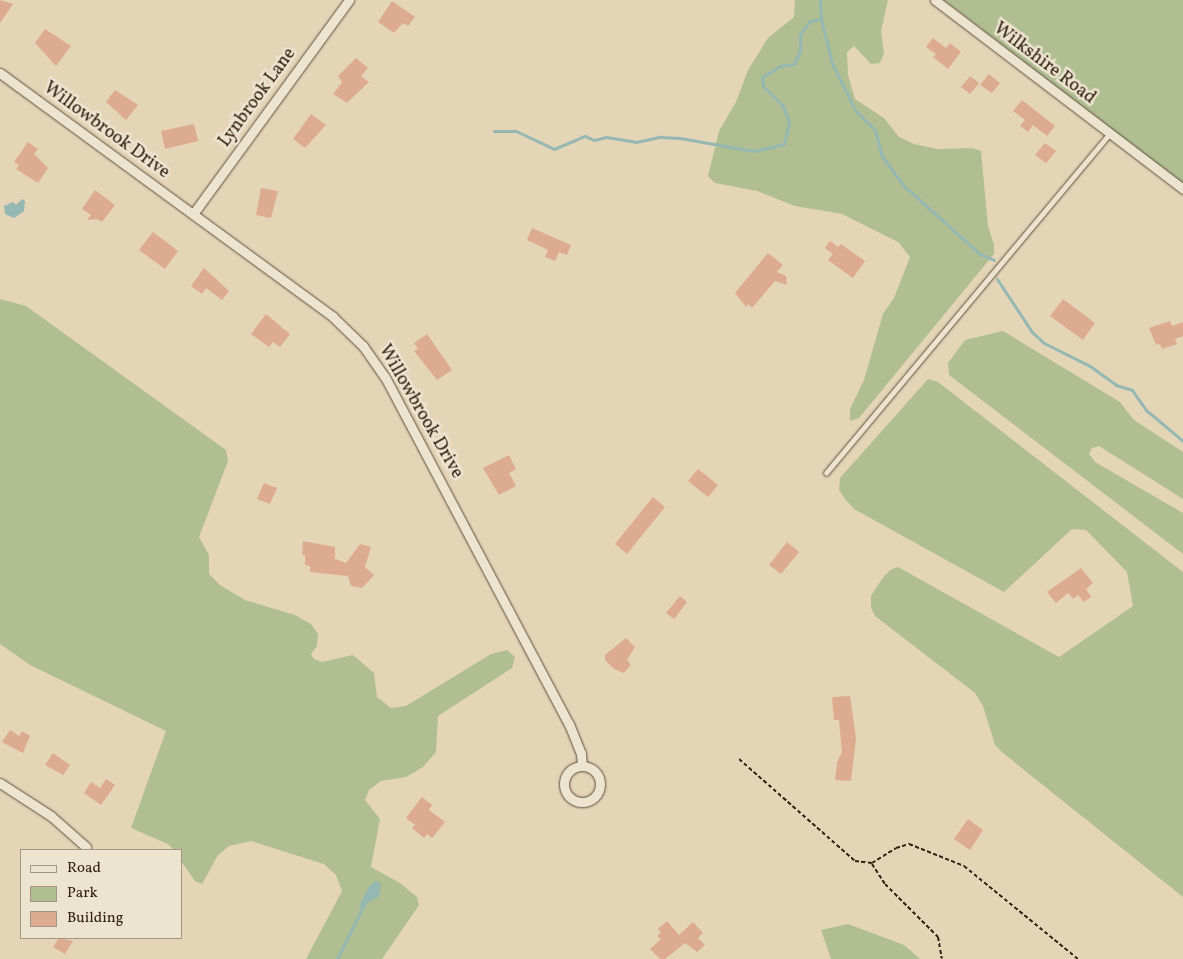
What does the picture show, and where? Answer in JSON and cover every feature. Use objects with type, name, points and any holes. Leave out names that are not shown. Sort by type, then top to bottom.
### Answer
[{"type":"street","name":"Lynbrook Lane","points":[[193,214],[349,0]]},
{"type":"street","name":"Wilkshire Road","points":[[935,0],[1183,189]]},
{"type":"street","name":"Willowbrook Drive","points":[[0,73],[333,317],[375,360],[569,724],[581,753],[582,766]]},
{"type":"street","points":[[582,766],[596,772],[600,783],[592,800],[579,802],[568,796],[563,784],[567,772],[582,766]]},
{"type":"street","points":[[0,783],[51,816],[86,847]]},
{"type":"lane","points":[[826,473],[1109,134]]},
{"type":"path","points":[[739,759],[847,856],[864,864],[872,863],[909,844],[964,866],[1078,959]]},
{"type":"path","points":[[872,863],[885,884],[938,937],[942,959]]},
{"type":"green space","points":[[795,0],[888,0],[881,31],[884,53],[880,63],[871,64],[854,46],[847,52],[848,75],[855,99],[884,118],[899,137],[914,144],[937,149],[972,148],[981,151],[988,226],[994,245],[994,254],[859,418],[850,421],[850,409],[864,380],[883,314],[894,298],[910,257],[898,242],[842,214],[795,206],[757,191],[715,183],[708,176],[719,131],[736,102],[748,70],[768,38],[794,17]]},
{"type":"green space","points":[[944,0],[1183,0],[1183,184]]},
{"type":"green space","points":[[0,299],[26,306],[226,450],[228,461],[199,537],[209,555],[209,574],[220,585],[245,600],[295,615],[311,624],[318,634],[317,646],[311,654],[314,659],[322,662],[353,655],[374,673],[377,697],[391,708],[406,706],[491,654],[507,650],[515,657],[512,668],[438,716],[436,752],[423,767],[406,777],[381,781],[369,790],[365,800],[380,819],[371,867],[400,883],[417,897],[419,905],[382,959],[306,959],[342,891],[336,875],[324,864],[251,841],[229,846],[218,855],[202,884],[195,881],[182,862],[182,849],[173,849],[168,844],[131,828],[166,731],[30,665],[0,644]]},
{"type":"green space","points":[[1003,331],[1120,402],[1134,420],[1183,452],[1183,499],[1099,446],[1092,448],[1089,454],[1095,462],[1183,513],[1183,554],[949,375],[948,363],[965,340]]},
{"type":"green space","points":[[928,379],[938,382],[1183,572],[1183,897],[1003,753],[995,745],[983,706],[975,693],[875,616],[871,608],[871,596],[882,579],[890,570],[898,567],[1059,657],[1133,606],[1127,572],[1086,530],[1072,529],[1004,592],[854,509],[839,490],[840,478]]},
{"type":"green space","points":[[848,924],[904,945],[920,959],[831,959],[821,930]]},
{"type":"water","points":[[22,199],[25,201],[24,211],[14,218],[5,214],[4,206],[13,202],[16,205]]},
{"type":"water","points":[[376,881],[381,884],[379,897],[358,908],[370,885]]},
{"type":"building","points":[[0,0],[13,4],[0,23]]},
{"type":"building","points":[[392,1],[415,17],[408,26],[403,23],[394,33],[378,22]]},
{"type":"building","points":[[45,29],[71,46],[56,66],[35,43]]},
{"type":"building","points":[[933,38],[946,48],[950,43],[961,52],[948,69],[933,57],[936,54],[926,47]]},
{"type":"building","points":[[356,58],[368,68],[361,76],[369,82],[347,103],[333,94],[342,82],[338,76]]},
{"type":"building","points":[[989,74],[1000,83],[992,93],[980,85]]},
{"type":"building","points":[[970,76],[979,83],[970,94],[961,87]]},
{"type":"building","points":[[115,90],[138,105],[126,120],[106,102]]},
{"type":"building","points":[[1022,100],[1055,126],[1047,136],[1033,125],[1028,132],[1020,126],[1025,120],[1013,111]]},
{"type":"building","points":[[311,114],[326,125],[305,148],[293,139]]},
{"type":"building","points":[[194,124],[198,141],[165,149],[161,131]]},
{"type":"building","points":[[28,142],[38,149],[34,154],[48,168],[38,183],[16,169],[19,165],[14,162]]},
{"type":"building","points":[[1045,143],[1056,151],[1046,163],[1035,155]]},
{"type":"building","points":[[261,188],[278,191],[271,218],[256,215]]},
{"type":"building","points":[[95,190],[115,205],[102,222],[97,219],[87,220],[91,215],[82,209]]},
{"type":"building","points":[[532,228],[571,245],[567,255],[559,252],[555,261],[545,257],[548,250],[527,240]]},
{"type":"building","points":[[153,232],[178,251],[165,269],[139,250]]},
{"type":"building","points":[[830,241],[838,247],[841,244],[865,261],[853,278],[828,260],[833,254],[825,248]]},
{"type":"building","points":[[768,253],[783,265],[777,272],[786,276],[787,285],[775,281],[752,308],[748,304],[746,307],[735,293]]},
{"type":"building","points":[[204,268],[229,291],[222,300],[206,288],[202,294],[191,286]]},
{"type":"building","points":[[1063,299],[1095,323],[1083,340],[1050,316]]},
{"type":"building","points":[[266,314],[290,334],[280,347],[273,342],[269,347],[251,334]]},
{"type":"building","points":[[1170,321],[1172,326],[1183,322],[1183,336],[1175,339],[1177,344],[1162,349],[1160,344],[1156,345],[1149,328]]},
{"type":"building","points":[[427,334],[452,370],[437,380],[414,351],[418,349],[414,343]]},
{"type":"building","points":[[509,455],[516,469],[509,473],[516,486],[499,495],[483,468]]},
{"type":"building","points":[[698,469],[718,485],[708,497],[688,481]]},
{"type":"building","points":[[264,483],[277,488],[270,504],[257,499]]},
{"type":"building","points":[[653,497],[665,507],[627,554],[615,544]]},
{"type":"building","points":[[303,541],[335,547],[335,559],[346,563],[360,544],[371,547],[365,567],[374,575],[362,588],[351,586],[348,576],[310,572],[310,566],[305,565],[305,555],[302,555]]},
{"type":"building","points":[[787,542],[799,552],[781,574],[769,565]]},
{"type":"building","points":[[1081,568],[1093,583],[1086,589],[1091,597],[1084,602],[1078,595],[1073,599],[1068,593],[1056,603],[1047,592]]},
{"type":"building","points":[[680,596],[687,602],[674,619],[666,613]]},
{"type":"building","points":[[626,638],[635,647],[627,660],[631,665],[624,673],[614,669],[605,660],[605,655]]},
{"type":"building","points":[[850,696],[856,739],[851,781],[835,780],[837,762],[842,752],[839,720],[834,720],[832,697]]},
{"type":"building","points":[[10,730],[19,736],[22,731],[30,736],[23,753],[2,742]]},
{"type":"building","points":[[53,753],[70,765],[63,775],[45,765]]},
{"type":"building","points":[[106,779],[115,785],[101,805],[84,793],[91,782],[100,788]]},
{"type":"building","points":[[422,797],[432,805],[429,810],[445,822],[432,838],[427,834],[424,838],[412,828],[415,825],[406,818]]},
{"type":"building","points":[[968,819],[983,830],[970,850],[954,839]]},
{"type":"building","points":[[667,921],[679,935],[693,922],[703,933],[698,938],[705,945],[697,952],[685,943],[665,959],[660,959],[650,949],[661,939],[657,936],[661,932],[658,929]]},
{"type":"building","points":[[58,939],[73,941],[65,954],[53,947]]},
{"type":"waterway","points":[[820,0],[821,19],[832,63],[855,110],[875,130],[882,156],[903,185],[980,254],[994,260]]},
{"type":"waterway","points":[[494,131],[516,131],[554,149],[585,136],[594,140],[606,137],[636,142],[660,137],[680,138],[754,151],[784,144],[789,122],[783,106],[763,86],[762,77],[780,66],[794,64],[800,51],[800,34],[810,21],[821,19]]},
{"type":"waterway","points":[[997,279],[1032,332],[1044,343],[1090,366],[1116,385],[1132,390],[1146,410],[1183,441]]},
{"type":"waterway","points":[[337,959],[365,903]]}]
